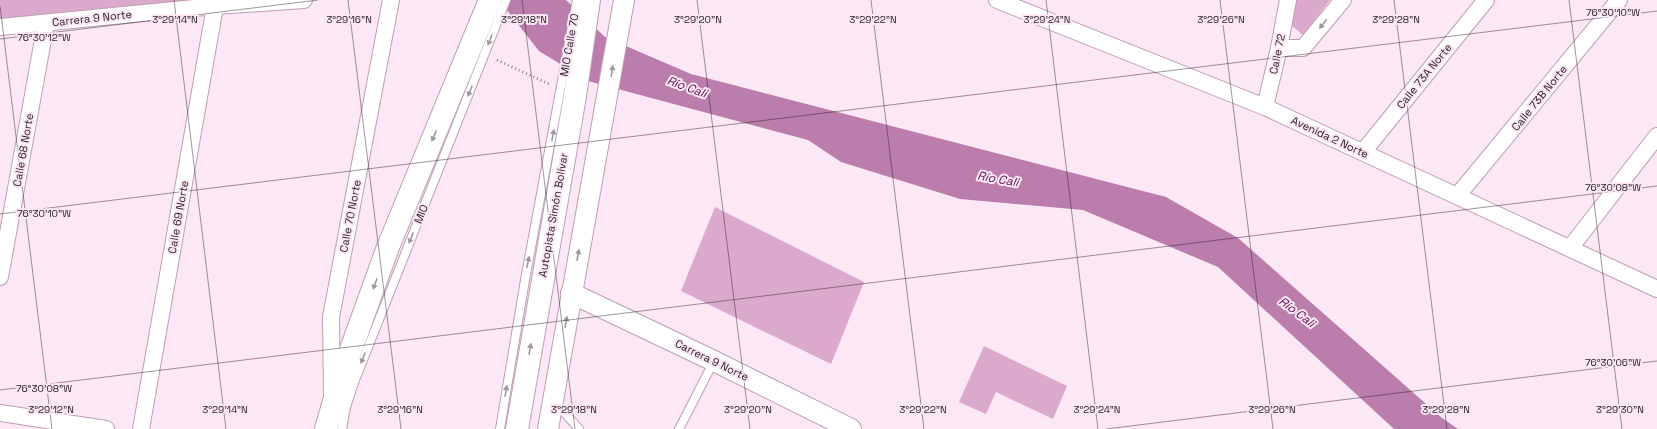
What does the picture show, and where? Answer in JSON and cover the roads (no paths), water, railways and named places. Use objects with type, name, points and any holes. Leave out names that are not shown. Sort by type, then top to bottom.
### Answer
[{"type":"main road","points":[[326,429],[341,376],[388,247],[478,52],[490,0]]},
{"type":"main road","name":"Autopista Simón Bolívar","points":[[517,429],[568,93],[589,0]]},
{"type":"street","name":"Carrera 9 Norte","points":[[0,27],[215,6],[304,0]]},
{"type":"street","name":"Calle 70 Norte","points":[[332,404],[330,358],[331,317],[391,0]]},
{"type":"street","points":[[548,429],[571,293],[606,110],[624,0]]},
{"type":"street","name":"Avenida 2 Norte","points":[[997,0],[1265,107],[1657,289]]},
{"type":"street","name":"Calle 72","points":[[1265,107],[1279,48],[1288,0]]},
{"type":"street","points":[[1279,48],[1303,48],[1342,0]]},
{"type":"street","name":"Calle 73A Norte","points":[[1363,152],[1486,0]]},
{"type":"street","name":"Calle 73B Norte","points":[[1458,196],[1619,0]]},
{"type":"street","name":"Calle 69 Norte","points":[[141,429],[215,6]]},
{"type":"street","name":"Calle 68 Norte","points":[[0,277],[46,23]]},
{"type":"street","points":[[1570,248],[1657,136]]},
{"type":"street","name":"Carrera 9 Norte","points":[[571,293],[714,361],[851,429]]},
{"type":"street","points":[[0,413],[106,429]]},
{"type":"lane","name":"MIO","points":[[342,429],[346,407],[355,380],[478,52],[506,0]]},
{"type":"lane","name":"MIO Calle 70","points":[[568,93],[577,0]]},
{"type":"lane","points":[[500,429],[525,280],[568,93]]},
{"type":"lane","points":[[679,429],[714,361]]},
{"type":"lane","points":[[553,400],[579,429]]},
{"type":"water","name":"Río Cali","points":[[499,0],[566,0],[605,37],[691,74],[1166,197],[1238,238],[1442,418],[1458,429],[1394,429],[1218,267],[1083,210],[960,199],[841,162],[808,140],[588,81],[539,51]]}]
